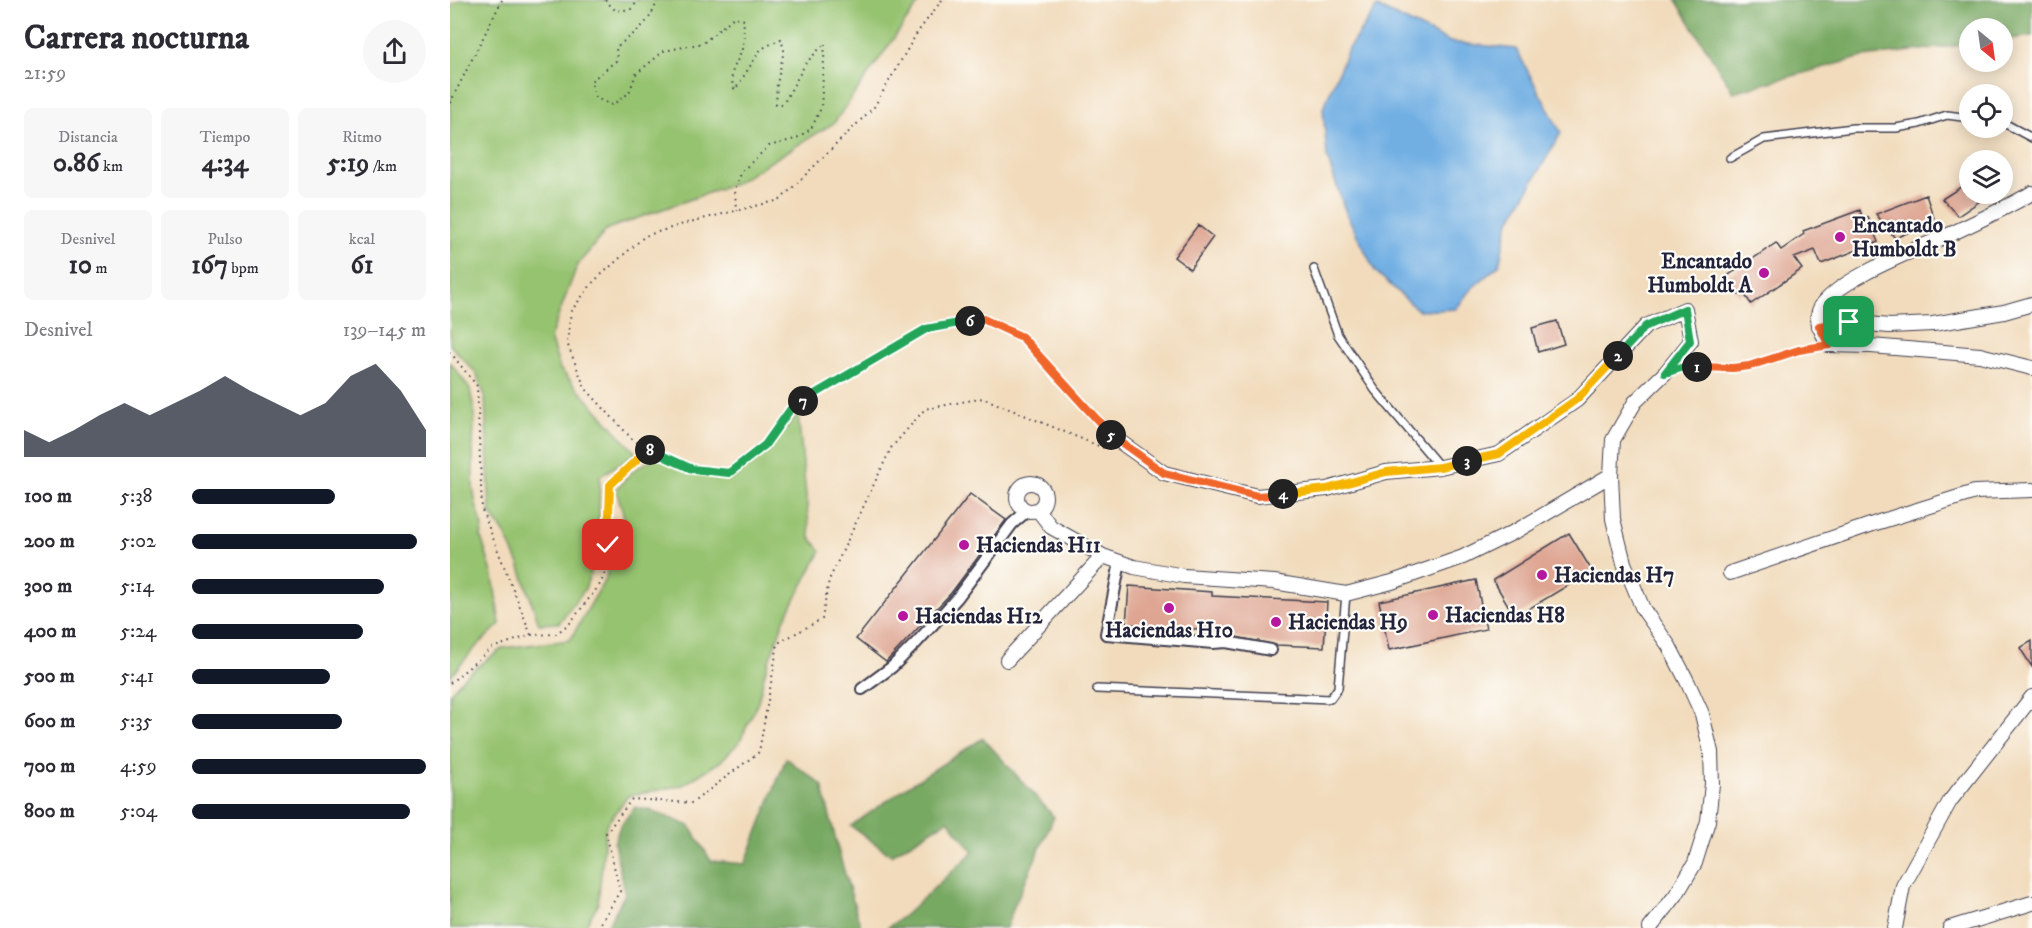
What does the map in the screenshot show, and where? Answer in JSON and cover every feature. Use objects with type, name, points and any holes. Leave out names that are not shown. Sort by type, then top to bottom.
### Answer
[{"type":"street","points":[[2032,193],[1977,222],[1894,258],[1852,280],[1829,298],[1819,311],[1819,326],[1829,345],[1980,355],[2032,368]]},
{"type":"street","points":[[1819,326],[1849,322],[1889,326],[1933,324],[2004,312],[2032,304]]},
{"type":"street","points":[[1109,434],[1164,473],[1257,496],[1327,489],[1386,472],[1440,467],[1499,454],[1577,399],[1646,326],[1685,309],[1690,341],[1665,373],[1635,402],[1613,440],[1611,475],[1613,519],[1624,563],[1643,609],[1669,646],[1688,683],[1702,714],[1711,752],[1712,784],[1708,821],[1695,863],[1676,895],[1650,928]]},
{"type":"street","points":[[862,689],[892,667],[925,633],[957,598],[1012,524],[1032,511],[1051,527],[1103,556],[1134,567],[1184,576],[1274,582],[1346,594],[1392,582],[1463,557],[1518,530],[1611,475]]},
{"type":"street","points":[[1730,573],[1975,492],[2032,490]]},
{"type":"street","points":[[1007,660],[1103,556]]},
{"type":"street","points":[[1120,562],[1106,634],[1213,643],[1226,642],[1271,650]]},
{"type":"street","points":[[1895,928],[1903,886],[1950,801],[2032,697]]},
{"type":"street","points":[[1950,928],[2032,903]]},
{"type":"lane","points":[[1730,158],[1764,139],[1853,128],[1896,128],[1947,115],[1959,117]]},
{"type":"lane","points":[[2013,128],[2032,138]]},
{"type":"lane","points":[[1314,269],[1338,335],[1375,390],[1440,467]]},
{"type":"lane","points":[[1097,689],[1330,699],[1338,688],[1346,594]]},
{"type":"path","points":[[450,103],[502,0]]},
{"type":"path","points":[[605,0],[616,11],[631,9],[639,0]]},
{"type":"path","points":[[657,0],[651,16],[638,31],[616,47],[617,60],[591,81],[597,98],[612,105],[629,93],[636,74],[664,51],[703,43],[734,17],[744,20],[743,48],[732,68],[735,90],[760,49],[782,39],[784,50],[777,84],[776,104],[783,104],[806,63],[825,43],[821,108],[811,129],[795,140],[769,146],[742,171],[735,189],[736,211]]},
{"type":"path","points":[[942,0],[917,33],[874,107],[780,200],[645,236],[594,281],[571,311],[567,343],[585,388],[633,440],[692,469],[729,473],[765,445],[792,407],[926,329],[983,319],[1022,337],[1109,434]]},
{"type":"path","points":[[1665,373],[1684,367],[1749,366],[1799,350],[1829,345]]},
{"type":"path","points":[[450,352],[477,386],[482,510],[531,635]]},
{"type":"path","points":[[598,928],[620,891],[606,833],[632,799],[692,803],[759,752],[778,643],[822,619],[829,580],[891,448],[925,409],[983,398],[1111,451]]},
{"type":"path","points":[[450,683],[492,648],[531,635],[556,634],[570,623],[601,583],[606,569],[610,485],[648,449]]},
{"type":"green space","points":[[460,0],[921,0],[834,123],[736,183],[607,229],[577,266],[550,338],[560,369],[636,453],[600,476],[598,551],[585,589],[559,623],[539,624],[519,564],[505,534],[490,512],[485,396],[476,373],[450,345],[450,6]]},
{"type":"green space","points":[[1676,0],[2032,0],[2032,36],[2013,39],[2013,18],[1959,18],[1959,45],[1863,57],[1733,92]]},
{"type":"green space","points":[[450,362],[470,389],[475,415],[473,487],[483,527],[481,537],[493,576],[500,624],[450,677]]},
{"type":"green space","points":[[798,413],[810,537],[821,551],[784,620],[765,672],[758,702],[740,741],[720,762],[683,785],[628,796],[606,825],[598,904],[584,928],[450,928],[450,693],[465,676],[503,648],[570,640],[606,578],[611,557],[628,531],[616,489],[635,469],[657,457],[691,472],[730,479],[773,445]]},
{"type":"green space","points":[[983,738],[1054,817],[1006,928],[887,928],[905,915],[973,852],[948,820],[891,855],[851,826]]},
{"type":"green space","points":[[786,758],[822,785],[861,928],[606,928],[625,894],[614,843],[620,826],[635,807],[650,810],[690,826],[711,861],[745,864]]},
{"type":"water","points":[[1377,7],[1450,42],[1516,49],[1561,133],[1508,224],[1499,265],[1470,290],[1456,309],[1419,311],[1375,271],[1346,213],[1327,157],[1323,108],[1348,49]]},
{"type":"building","points":[[1959,188],[1959,204],[1975,204],[1958,216],[1942,199]]},
{"type":"building","points":[[1926,195],[1935,221],[1895,238],[1876,214]]},
{"type":"building","points":[[1860,210],[1863,219],[1868,217],[1878,242],[1821,264],[1815,250],[1794,258],[1802,269],[1751,304],[1743,292],[1739,295],[1726,277],[1776,243],[1781,250],[1804,234],[1803,231]]},
{"type":"building","points":[[1198,225],[1213,237],[1190,269],[1174,257]]},
{"type":"building","points":[[1557,321],[1564,344],[1538,352],[1532,328]]},
{"type":"building","points":[[970,494],[1006,520],[951,593],[886,662],[856,639]]},
{"type":"building","name":"Haciendas H7","points":[[1569,533],[1592,571],[1515,617],[1493,580]]},
{"type":"building","name":"Haciendas H8","points":[[1476,580],[1486,629],[1389,650],[1379,601]]},
{"type":"building","points":[[1129,586],[1212,592],[1212,596],[1327,602],[1324,647],[1276,645],[1226,635],[1226,631],[1126,624]]},
{"type":"building","points":[[2032,641],[2032,667],[2020,648]]},
{"type":"place","name":"Encantado Humboldt B","points":[[1840,237]]},
{"type":"place","name":"Encantado Humboldt A","points":[[1764,273]]},
{"type":"place","name":"Haciendas H11","points":[[964,545]]},
{"type":"place","name":"Haciendas H7","points":[[1542,575]]},
{"type":"place","name":"Haciendas H10","points":[[1169,608]]},
{"type":"place","name":"Haciendas H8","points":[[1433,615]]},
{"type":"place","name":"Haciendas H12","points":[[903,616]]},
{"type":"place","name":"Haciendas H9","points":[[1276,622]]},
{"type":"route","points":[[608,545],[610,485],[648,449],[692,469],[729,473],[765,445],[792,407],[926,329],[983,319],[1022,337],[1109,434],[1164,473],[1257,496],[1327,489],[1386,472],[1440,467],[1499,454],[1577,399],[1646,326],[1685,309],[1690,341],[1665,373],[1695,366],[1733,368],[1749,366],[1799,350],[1829,345],[1819,326],[1849,322]]}]
